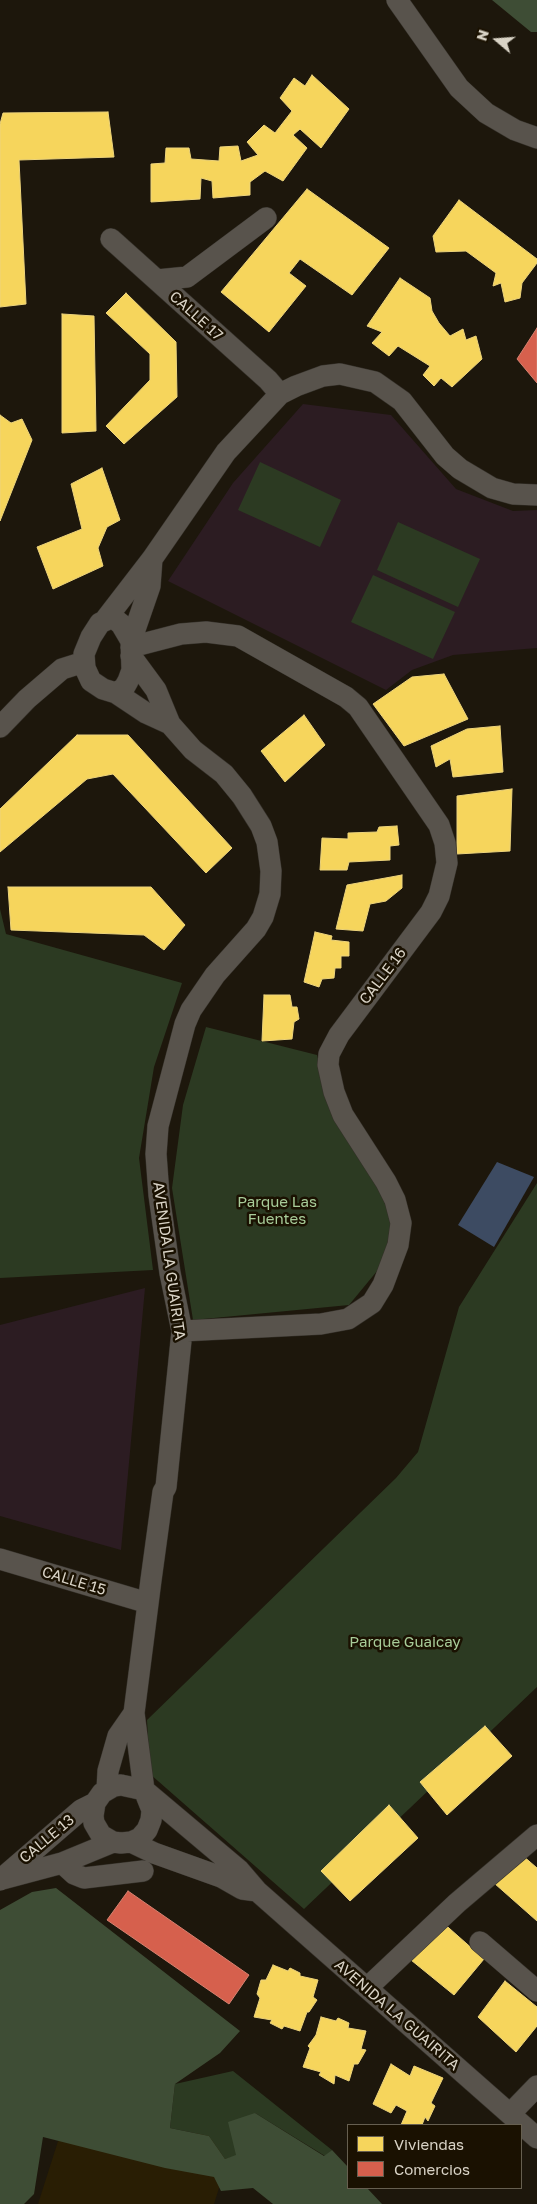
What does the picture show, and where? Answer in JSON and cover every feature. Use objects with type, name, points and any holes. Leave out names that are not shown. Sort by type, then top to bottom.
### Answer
[{"type":"street","points":[[397,0],[459,88],[486,113],[515,130],[537,138]]},
{"type":"street","points":[[157,280],[186,277],[266,218]]},
{"type":"street","name":"CALLE 17","points":[[111,238],[268,380],[280,394]]},
{"type":"street","points":[[0,727],[27,699],[62,669],[84,662],[86,645],[100,623],[105,620],[152,559],[226,452],[280,394],[296,386],[323,376],[340,374],[375,382],[402,401],[445,456],[460,469],[492,488],[513,494],[537,495]]},
{"type":"street","points":[[116,693],[124,688],[132,670],[131,648],[150,586],[152,559]]},
{"type":"street","name":"AVENIDA LA GUAIRITA","points":[[105,620],[111,618],[121,624],[131,648],[156,690],[170,724],[193,750],[224,774],[242,796],[261,826],[267,842],[271,871],[270,894],[263,917],[246,940],[215,975],[191,1010],[185,1024],[160,1117],[156,1154],[159,1195],[170,1273],[182,1331],[166,1486],[163,1492],[134,1713],[144,1790],[152,1810],[151,1820],[147,1830],[140,1838],[122,1842]]},
{"type":"street","name":"CALLE 16","points":[[131,648],[181,634],[206,632],[238,636],[346,697],[358,706],[439,824],[448,862],[439,896],[431,912],[339,1035],[329,1054],[328,1065],[334,1092],[343,1115],[386,1182],[395,1200],[401,1223],[398,1244],[383,1285],[372,1304],[348,1319],[321,1324],[182,1331]]},
{"type":"street","name":"AVENIDA LA GUAIRITA","points":[[84,662],[91,681],[170,724]]},
{"type":"street","name":"CALLE 15","points":[[0,1559],[148,1602]]},
{"type":"street","name":"AVENIDA LA GUAIRITA","points":[[134,1713],[118,1736],[101,1796],[94,1823],[101,1835],[221,1877],[242,1888],[257,1891]]},
{"type":"street","name":"AVENIDA LA GUAIRITA","points":[[101,1796],[121,1785],[144,1790],[239,1870],[257,1891],[510,2114],[534,2131]]},
{"type":"street","name":"CALLE 13","points":[[1,1879],[81,1810],[101,1796]]},
{"type":"street","points":[[367,1988],[456,1903],[537,1834]]},
{"type":"street","name":"CALLE 13","points":[[1,1879],[62,1863],[122,1842]]},
{"type":"street","points":[[62,1863],[74,1874],[84,1878],[143,1870]]},
{"type":"street","points":[[480,1942],[537,1991]]},
{"type":"street","points":[[510,2114],[537,2086]]},
{"type":"shaded area","points":[[303,404],[391,415],[456,489],[513,511],[537,510],[537,648],[453,655],[412,670],[386,690],[168,581],[233,483]]},
{"type":"shaded area","points":[[145,1288],[121,1550],[0,1516],[0,1325]]},
{"type":"shaded area","points":[[67,2113],[89,2124],[235,2137],[214,2204],[38,2204]]},
{"type":"green space","points":[[492,0],[537,0],[537,32],[531,32]]},
{"type":"green space","points":[[260,462],[341,500],[320,547],[238,510]]},
{"type":"green space","points":[[398,522],[480,559],[458,607],[377,570]]},
{"type":"green space","points":[[373,575],[455,612],[433,659],[351,622]]},
{"type":"green space","points":[[0,909],[6,934],[182,983],[154,1067],[139,1158],[153,1270],[0,1278]]},
{"type":"green space","name":"Parque Las Fuentes","points":[[206,1027],[317,1055],[330,1106],[378,1183],[392,1225],[382,1265],[349,1305],[193,1320],[172,1188],[183,1105]]},
{"type":"green space","name":"Parque Guaicay","points":[[537,1183],[537,1687],[304,1909],[150,1774],[147,1720],[396,1478],[418,1452],[459,1307]]},
{"type":"green space","points":[[56,1888],[240,2031],[220,2053],[175,2084],[170,2128],[209,2136],[225,2159],[236,2155],[228,2122],[255,2113],[324,2156],[332,2150],[347,2166],[347,2189],[368,2189],[382,2204],[273,2204],[253,2188],[221,2191],[214,2177],[165,2168],[43,2137],[34,2194],[24,2204],[0,2204],[0,1910],[32,1892]]},
{"type":"green space","points":[[233,2071],[332,2150],[325,2156],[255,2113],[236,2156],[225,2159],[209,2136],[170,2128],[175,2084]]},
{"type":"water","points":[[497,1162],[534,1177],[494,1247],[458,1225]]},
{"type":"building: Viviendas","points":[[312,75],[349,109],[321,148],[300,129],[293,135],[307,148],[283,181],[265,171],[250,182],[250,195],[213,198],[212,181],[201,178],[200,199],[151,202],[151,164],[165,163],[166,148],[189,148],[191,159],[219,161],[220,147],[238,146],[241,161],[258,155],[247,142],[264,125],[275,133],[292,111],[280,98],[294,78],[305,86]]},
{"type":"building: Viviendas","points":[[108,112],[114,157],[19,160],[26,304],[0,307],[0,124],[3,113]]},
{"type":"building: Viviendas","points":[[307,189],[389,248],[352,295],[300,259],[289,273],[306,286],[269,332],[221,292]]},
{"type":"building: Viviendas","points":[[459,200],[537,259],[537,263],[522,283],[520,298],[505,302],[501,283],[493,286],[496,273],[466,251],[436,252],[433,236]]},
{"type":"building: Viviendas","points":[[400,278],[430,298],[432,311],[450,336],[463,329],[466,340],[476,336],[482,359],[452,387],[441,378],[434,386],[423,375],[430,366],[398,346],[389,356],[372,343],[382,332],[367,326]]},
{"type":"building: Viviendas","points":[[126,293],[176,342],[177,397],[124,444],[106,426],[150,380],[150,354],[106,313]]},
{"type":"building: Viviendas","points":[[62,314],[94,316],[96,431],[62,433]]},
{"type":"building: Viviendas","points":[[0,415],[11,423],[22,419],[32,440],[0,521]]},
{"type":"building: Viviendas","points":[[102,468],[120,520],[107,527],[98,548],[103,566],[53,589],[37,547],[82,529],[71,484]]},
{"type":"building: Viviendas","points":[[444,674],[468,719],[404,746],[373,704],[412,677]]},
{"type":"building: Viviendas","points":[[304,715],[325,745],[285,782],[261,751]]},
{"type":"building: Viviendas","points":[[500,726],[503,772],[453,777],[450,759],[436,767],[431,746],[467,729]]},
{"type":"building: Viviendas","points":[[77,735],[128,735],[232,848],[206,873],[113,774],[87,779],[0,852],[0,809]]},
{"type":"building: Viviendas","points":[[512,789],[510,851],[457,854],[457,796]]},
{"type":"building: Viviendas","points":[[397,826],[399,845],[390,846],[390,860],[349,862],[347,870],[320,870],[322,838],[348,839],[348,833],[377,832],[379,827]]},
{"type":"building: Viviendas","points":[[402,875],[402,888],[386,901],[370,904],[363,931],[336,929],[347,885]]},
{"type":"building: Viviendas","points":[[8,887],[151,887],[185,925],[164,950],[144,935],[11,930]]},
{"type":"building: Viviendas","points":[[315,932],[332,936],[331,940],[349,942],[349,956],[341,956],[341,968],[335,968],[334,978],[322,979],[319,987],[304,982]]},
{"type":"building: Viviendas","points":[[264,995],[290,995],[292,1007],[297,1007],[299,1019],[294,1022],[292,1039],[262,1041]]},
{"type":"building: Viviendas","points":[[485,1726],[512,1756],[447,1815],[420,1782]]},
{"type":"building: Viviendas","points":[[389,1805],[418,1838],[350,1901],[321,1871]]},
{"type":"building: Viviendas","points":[[522,1855],[537,1868],[537,1921],[494,1883]]},
{"type":"building: Viviendas","points":[[441,1921],[484,1959],[454,1995],[411,1960]]},
{"type":"building: Viviendas","points":[[273,1965],[288,1971],[290,1968],[300,1973],[300,1976],[318,1980],[313,1997],[317,2000],[309,2012],[307,2012],[300,2031],[284,2026],[282,2029],[270,2023],[272,2020],[254,2017],[260,1998],[257,1994],[261,1980],[266,1980]]},
{"type":"building: Viviendas","points":[[505,1981],[537,2007],[537,2026],[516,2052],[478,2017]]},
{"type":"building: Viviendas","points":[[321,2017],[336,2021],[338,2018],[349,2023],[348,2028],[366,2031],[361,2049],[366,2050],[358,2064],[354,2064],[349,2081],[335,2075],[334,2084],[319,2075],[321,2072],[303,2067],[310,2048],[308,2046],[316,2035]]},
{"type":"building: Viviendas","points":[[391,2064],[410,2076],[414,2066],[443,2078],[431,2103],[435,2106],[428,2121],[425,2117],[422,2124],[401,2124],[407,2111],[396,2105],[391,2113],[373,2104]]},
{"type":"building: Comercios","points":[[537,328],[537,383],[517,359]]},
{"type":"building: Comercios","points":[[128,1891],[249,1975],[229,2004],[107,1920]]}]
